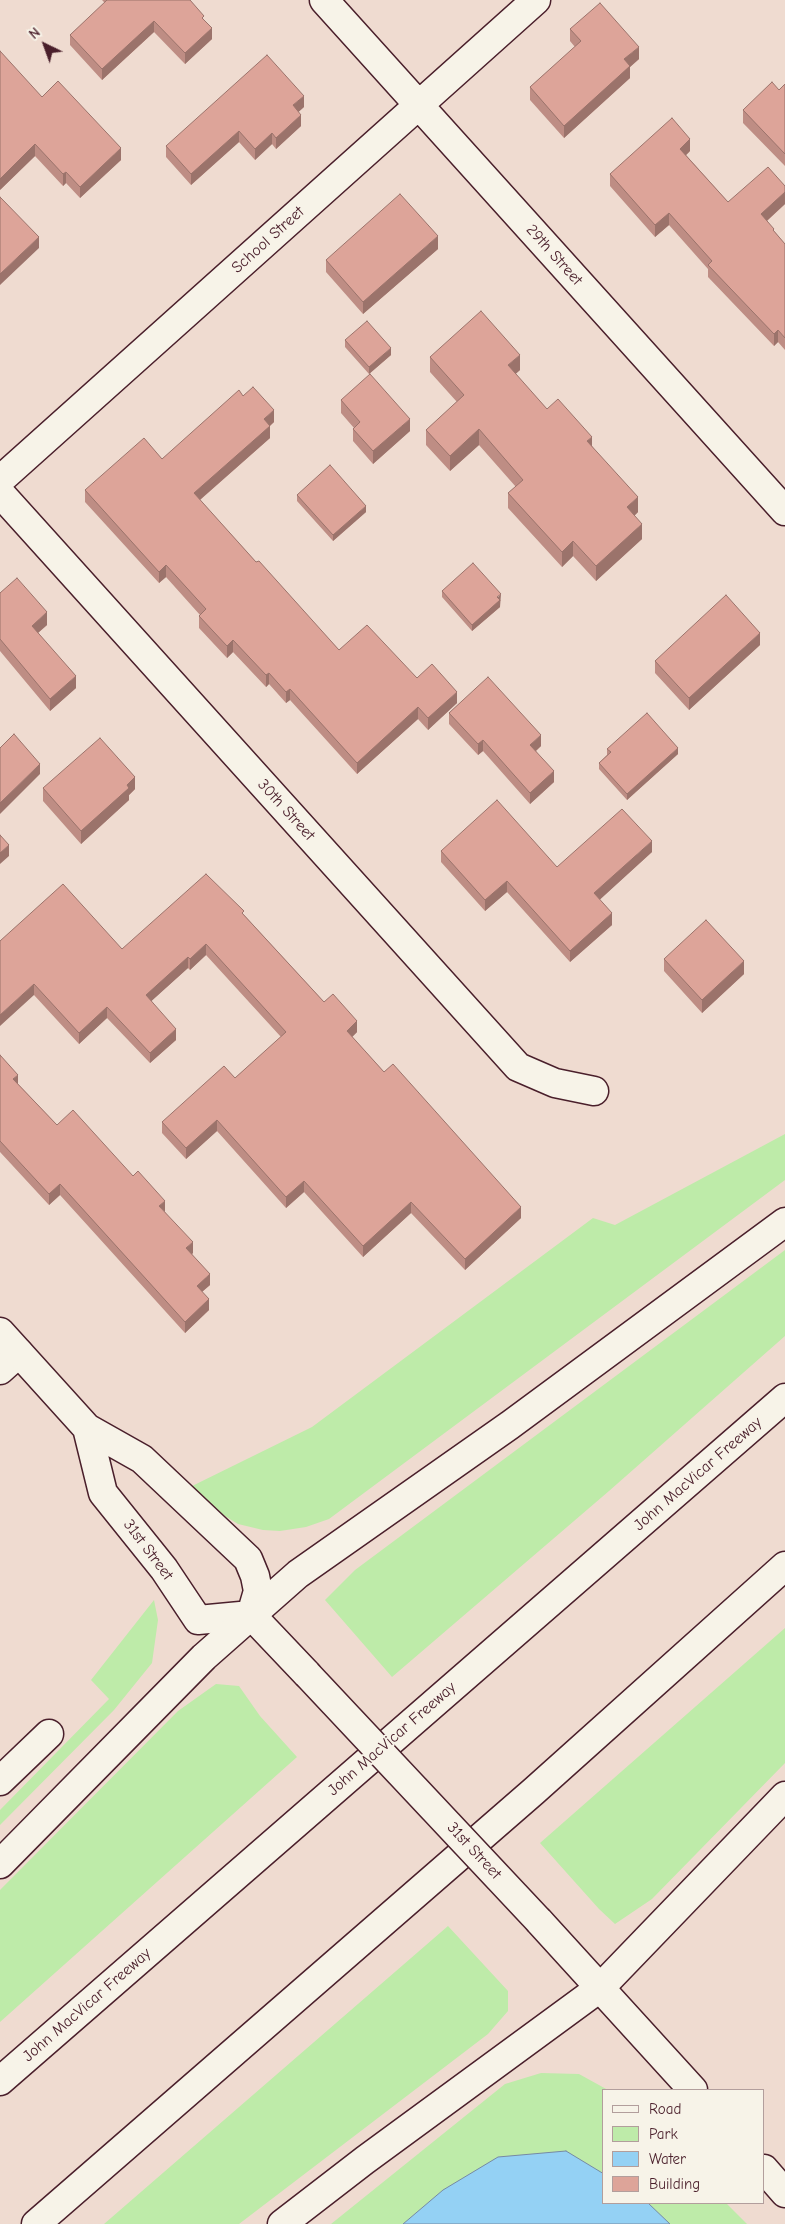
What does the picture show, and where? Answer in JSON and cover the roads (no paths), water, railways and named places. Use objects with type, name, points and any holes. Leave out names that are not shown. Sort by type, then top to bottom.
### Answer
[{"type":"main road","name":"29th Street","points":[[324,0],[785,511]]},
{"type":"main road","name":"School Street","points":[[0,480],[536,0]]},
{"type":"main road","name":"30th Street","points":[[0,493],[518,1067],[556,1083],[594,1091]]},
{"type":"main road","points":[[0,1864],[204,1657],[298,1574],[510,1425],[785,1222]]},
{"type":"main road","name":"31st Street","points":[[0,1332],[9,1362],[87,1428],[142,1459],[248,1559],[256,1576],[258,1591],[251,1615]]},
{"type":"main road","name":"John MacVicar Freeway","points":[[0,2081],[785,1398]]},
{"type":"main road","name":"31st Street","points":[[87,1428],[103,1493],[164,1569],[198,1620],[251,1615]]},
{"type":"main road","points":[[36,2224],[526,1798],[785,1566]]},
{"type":"main road","name":"31st Street","points":[[251,1615],[539,1921],[692,2089]]},
{"type":"main road","points":[[0,1781],[49,1734]]},
{"type":"main road","points":[[282,2224],[365,2160],[601,1988],[785,1796]]},
{"type":"main road","points":[[765,2170],[785,2193]]},
{"type":"water","points":[[566,2151],[602,2173],[602,2204],[649,2204],[670,2224],[403,2224],[443,2190],[498,2157]]}]
